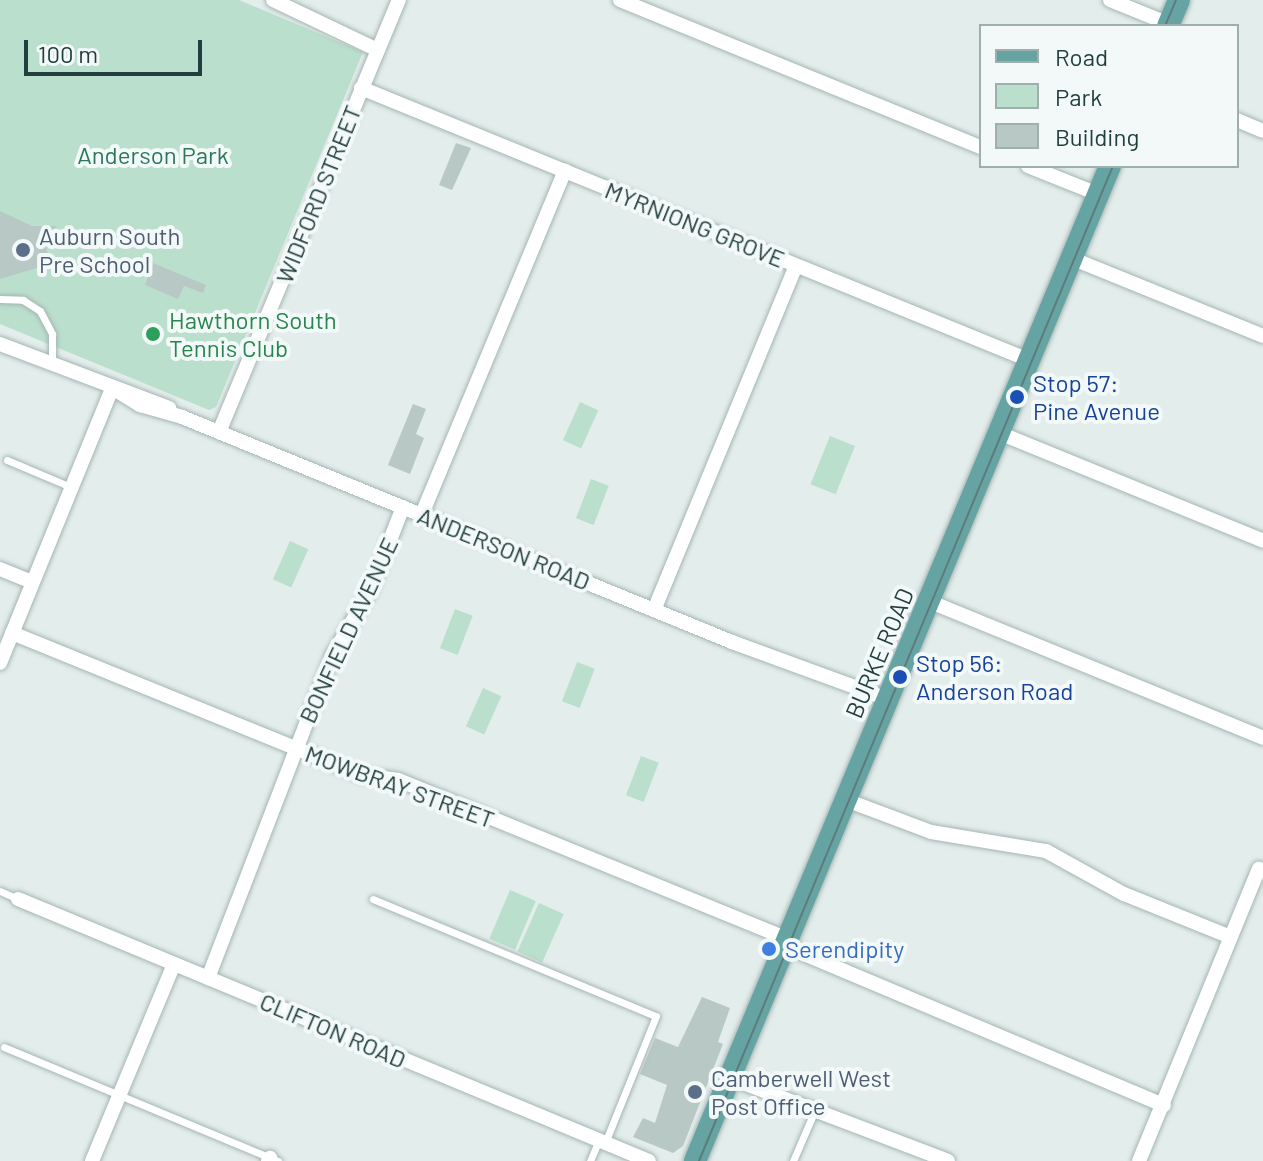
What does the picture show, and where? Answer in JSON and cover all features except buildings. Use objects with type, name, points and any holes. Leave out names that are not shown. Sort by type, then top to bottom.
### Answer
[{"type":"main road","points":[[1169,24],[1179,0]]},
{"type":"main road","name":"BURKE ROAD","points":[[695,1161],[1109,168]]},
{"type":"street","points":[[273,0],[380,44]]},
{"type":"street","name":"WIDFORD STREET","points":[[219,432],[399,0]]},
{"type":"street","points":[[620,0],[979,146]]},
{"type":"street","points":[[1110,0],[1167,24]]},
{"type":"street","name":"MYRNIONG GROVE","points":[[361,88],[1029,360]]},
{"type":"street","points":[[1239,121],[1263,131]]},
{"type":"street","points":[[1033,168],[1098,194]]},
{"type":"street","points":[[422,514],[565,171]]},
{"type":"street","points":[[1071,258],[1263,336]]},
{"type":"street","points":[[654,610],[796,266]]},
{"type":"street","name":"ANDERSON ROAD","points":[[0,336],[113,389],[152,399],[182,417],[886,703]]},
{"type":"street","name":"ANDERSON ROAD","points":[[0,344],[33,354]]},
{"type":"street","points":[[0,663],[113,389]]},
{"type":"street","points":[[999,433],[1263,541]]},
{"type":"street","name":"BONFIELD AVENUE","points":[[208,978],[258,856],[294,748],[337,643],[371,589],[403,507]]},
{"type":"street","points":[[0,569],[32,582]]},
{"type":"street","points":[[928,601],[1263,738]]},
{"type":"street","name":"MOWBRAY STREET","points":[[12,633],[362,775],[398,780],[1164,1105]]},
{"type":"street","points":[[846,800],[931,832],[1046,851],[1124,894],[1231,937]]},
{"type":"street","points":[[1139,1161],[1259,869]]},
{"type":"street","name":"CLIFTON ROAD","points":[[18,899],[649,1161]]},
{"type":"street","points":[[92,1161],[174,964]]},
{"type":"street","points":[[730,1078],[948,1161]]},
{"type":"lane","points":[[0,299],[23,300],[40,311],[52,334],[52,362]]},
{"type":"lane","points":[[7,460],[71,487]]},
{"type":"lane","points":[[0,891],[18,899]]},
{"type":"lane","points":[[373,899],[656,1016],[602,1142],[590,1161]]},
{"type":"lane","points":[[4,1047],[272,1160]]},
{"type":"lane","points":[[793,1161],[815,1110]]},
{"type":"green space","name":"Anderson Park","points":[[0,0],[239,0],[363,52],[216,407],[209,410],[0,324]]},
{"type":"green space","points":[[580,402],[598,410],[581,449],[563,440]]},
{"type":"green space","points":[[830,436],[855,446],[836,494],[811,484]]},
{"type":"green space","points":[[591,479],[609,486],[594,525],[576,518]]},
{"type":"green space","points":[[290,541],[308,549],[291,588],[273,579]]},
{"type":"green space","points":[[455,609],[473,616],[458,655],[440,648]]},
{"type":"green space","points":[[577,662],[595,669],[580,708],[562,701]]},
{"type":"green space","points":[[483,688],[501,696],[484,735],[466,726]]},
{"type":"green space","points":[[641,756],[659,763],[644,802],[626,795]]},
{"type":"green space","points":[[510,890],[536,901],[515,950],[489,939]]},
{"type":"green space","points":[[539,903],[564,914],[542,962],[517,951]]},
{"type":"tram line","points":[[1166,24],[1176,0]]},
{"type":"tram line","points":[[699,1161],[1112,168]]},
{"type":"place","name":"Auburn South Pre School","points":[[23,250]]},
{"type":"place","name":"Hawthorn South Tennis Club","points":[[153,334]]},
{"type":"place","name":"Stop 57: Pine Avenue","points":[[1017,397]]},
{"type":"place","name":"Stop 56: Anderson Road","points":[[900,677]]},
{"type":"place","name":"Serendipity","points":[[769,949]]},
{"type":"place","name":"Camberwell West Post Office","points":[[695,1092]]}]
